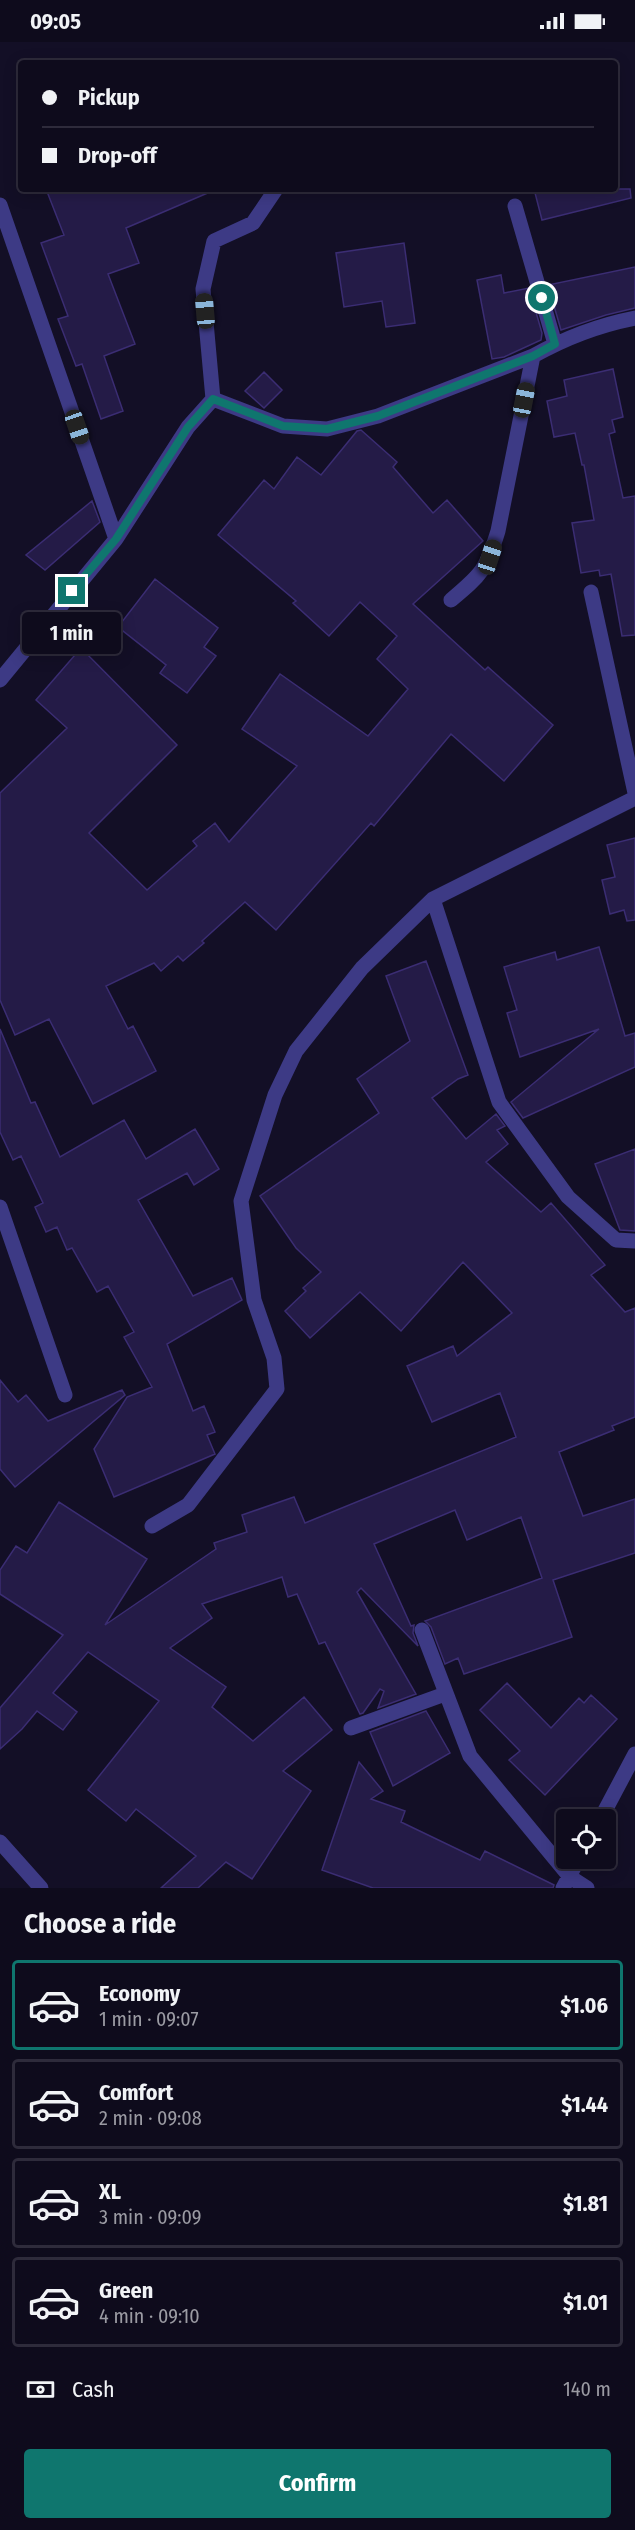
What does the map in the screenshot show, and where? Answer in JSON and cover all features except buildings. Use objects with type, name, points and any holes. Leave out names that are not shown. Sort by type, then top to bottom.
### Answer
[{"type":"street","points":[[0,680],[116,539],[188,427],[213,399],[203,289],[214,242],[253,223],[274,192]]},
{"type":"street","points":[[0,205],[116,539]]},
{"type":"street","points":[[515,206],[555,344]]},
{"type":"street","points":[[213,399],[283,426],[327,429],[378,416],[533,356],[555,344],[606,323],[635,318]]},
{"type":"street","points":[[451,600],[480,576],[490,557],[498,531],[533,356]]},
{"type":"street","points":[[591,592],[635,793]]},
{"type":"street","points":[[152,1526],[188,1505],[277,1389],[274,1358],[254,1300],[241,1200],[275,1095],[296,1051],[362,968],[433,899],[635,798]]},
{"type":"street","points":[[433,899],[499,1102],[568,1197],[616,1240],[635,1241]]},
{"type":"street","points":[[0,1207],[65,1395]]},
{"type":"street","points":[[422,1630],[470,1755],[566,1883],[587,1888]]},
{"type":"street","points":[[351,1728],[445,1694]]},
{"type":"street","points":[[606,1809],[635,1754]]},
{"type":"street","points":[[0,1842],[41,1888]]},
{"type":"street","points":[[566,1883],[573,1869]]},
{"type":"route","points":[[72,591],[116,539],[188,427],[213,399],[283,426],[327,429],[378,416],[533,356],[555,344],[542,298]]}]
